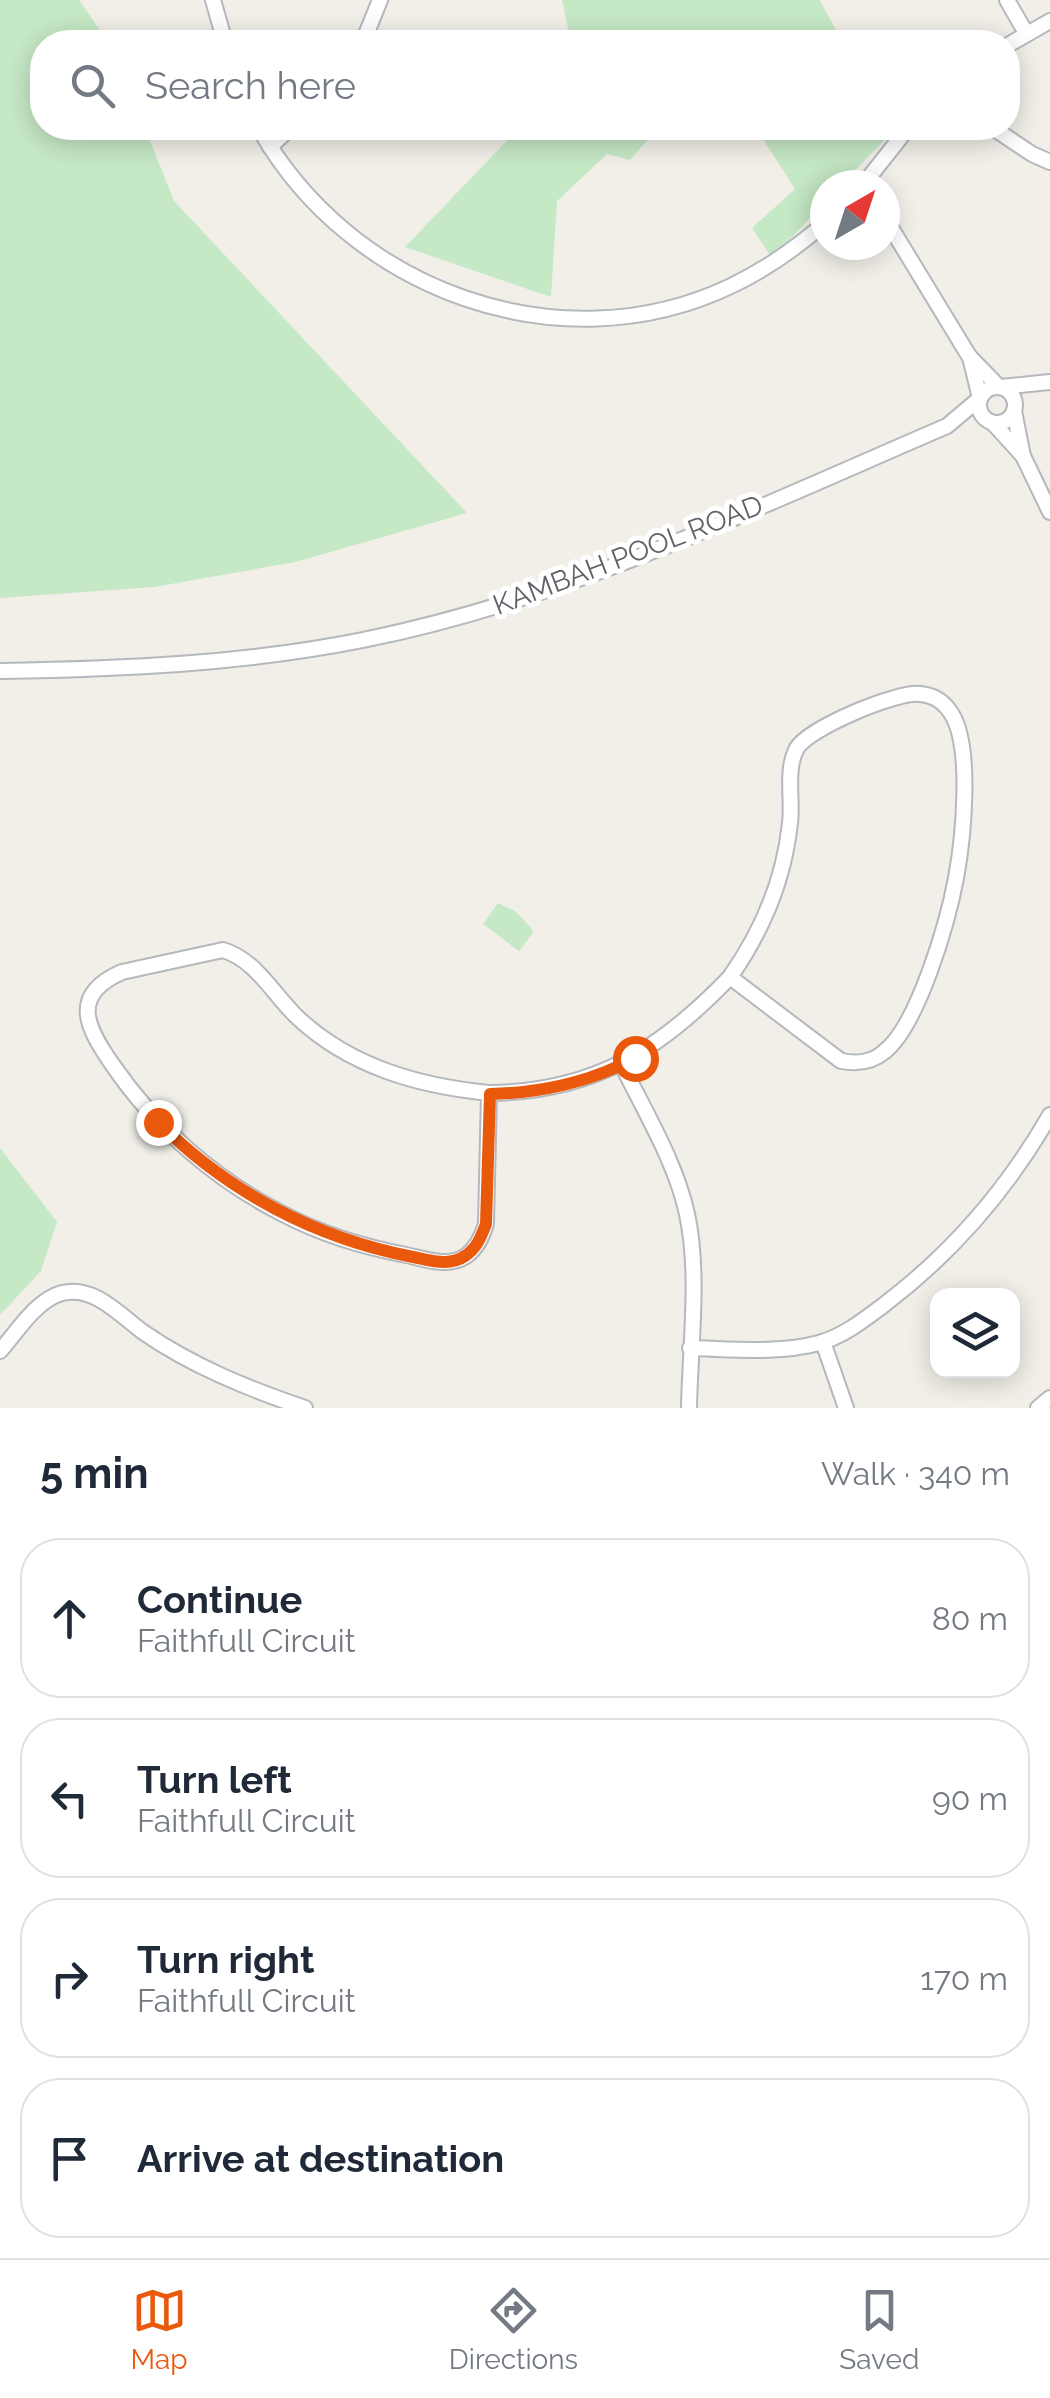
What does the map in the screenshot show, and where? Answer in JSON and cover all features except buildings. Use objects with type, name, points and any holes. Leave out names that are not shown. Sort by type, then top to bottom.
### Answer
[{"type":"street","points":[[213,0],[222,30]]},
{"type":"street","points":[[368,30],[380,0]]},
{"type":"street","points":[[1007,0],[1026,33]]},
{"type":"street","points":[[1020,37],[1050,21]]},
{"type":"street","points":[[266,140],[299,188],[374,255],[440,290],[484,306],[528,314],[609,316],[684,303],[762,270],[810,234]]},
{"type":"street","points":[[270,147],[277,140]]},
{"type":"street","points":[[875,170],[899,140]]},
{"type":"street","points":[[1010,140],[1050,162]]},
{"type":"street","points":[[900,243],[969,356],[1012,395],[1024,456],[1050,512]]},
{"type":"street","points":[[969,356],[980,413],[1024,456]]},
{"type":"street","points":[[980,399],[988,388],[1047,383]]},
{"type":"street","points":[[991,423],[1007,420],[1047,383]]},
{"type":"street","name":"KAMBAH POOL ROAD","points":[[0,671],[140,668],[230,661],[363,640],[452,619],[576,581],[707,530],[946,426],[980,399]]},
{"type":"street","name":"KAMBAH POOL ROAD","points":[[946,426],[991,423]]},
{"type":"street","points":[[490,1094],[486,1224],[479,1242],[466,1256],[442,1262],[384,1251],[332,1236],[284,1214],[238,1188],[196,1157],[158,1122],[124,1082],[90,1033],[86,1016],[89,1003],[102,984],[122,972],[223,950],[249,963],[295,1016],[346,1053],[404,1078],[446,1089],[490,1094],[556,1086],[622,1065],[680,1026],[730,978],[762,925],[783,869],[792,812],[791,763],[798,746],[818,730],[897,696],[922,694],[944,703],[959,731],[964,778],[961,850],[938,948],[895,1042],[869,1060],[841,1061],[730,978]]},
{"type":"street","points":[[622,1065],[678,1184],[687,1214],[692,1262],[689,1408]]},
{"type":"street","points":[[690,1348],[772,1350],[823,1342],[860,1323],[946,1252],[1002,1188],[1050,1115]]},
{"type":"street","points":[[0,1351],[40,1306],[75,1291],[89,1294],[197,1364],[306,1408]]},
{"type":"street","points":[[823,1342],[846,1408]]},
{"type":"street","points":[[1038,1408],[1050,1398]]},
{"type":"green space","points":[[0,0],[79,0],[100,30],[30,30],[30,140],[150,140],[174,201],[467,513],[295,562],[154,587],[0,598]]},
{"type":"green space","points":[[562,0],[820,0],[836,30],[568,30]]},
{"type":"green space","points":[[508,140],[648,140],[630,160],[607,154],[557,201],[551,297],[405,247]]},
{"type":"green space","points":[[764,140],[884,140],[855,170],[810,170],[810,218],[772,258],[752,228],[795,189]]},
{"type":"green space","points":[[498,903],[515,911],[532,929],[519,951],[483,924]]},
{"type":"green space","points":[[0,1148],[57,1222],[41,1271],[0,1315]]},
{"type":"route","points":[[158,1122],[238,1188],[284,1214],[332,1236],[384,1251],[454,1261],[466,1256],[479,1242],[486,1224],[490,1094],[573,1083],[635,1058]]}]
